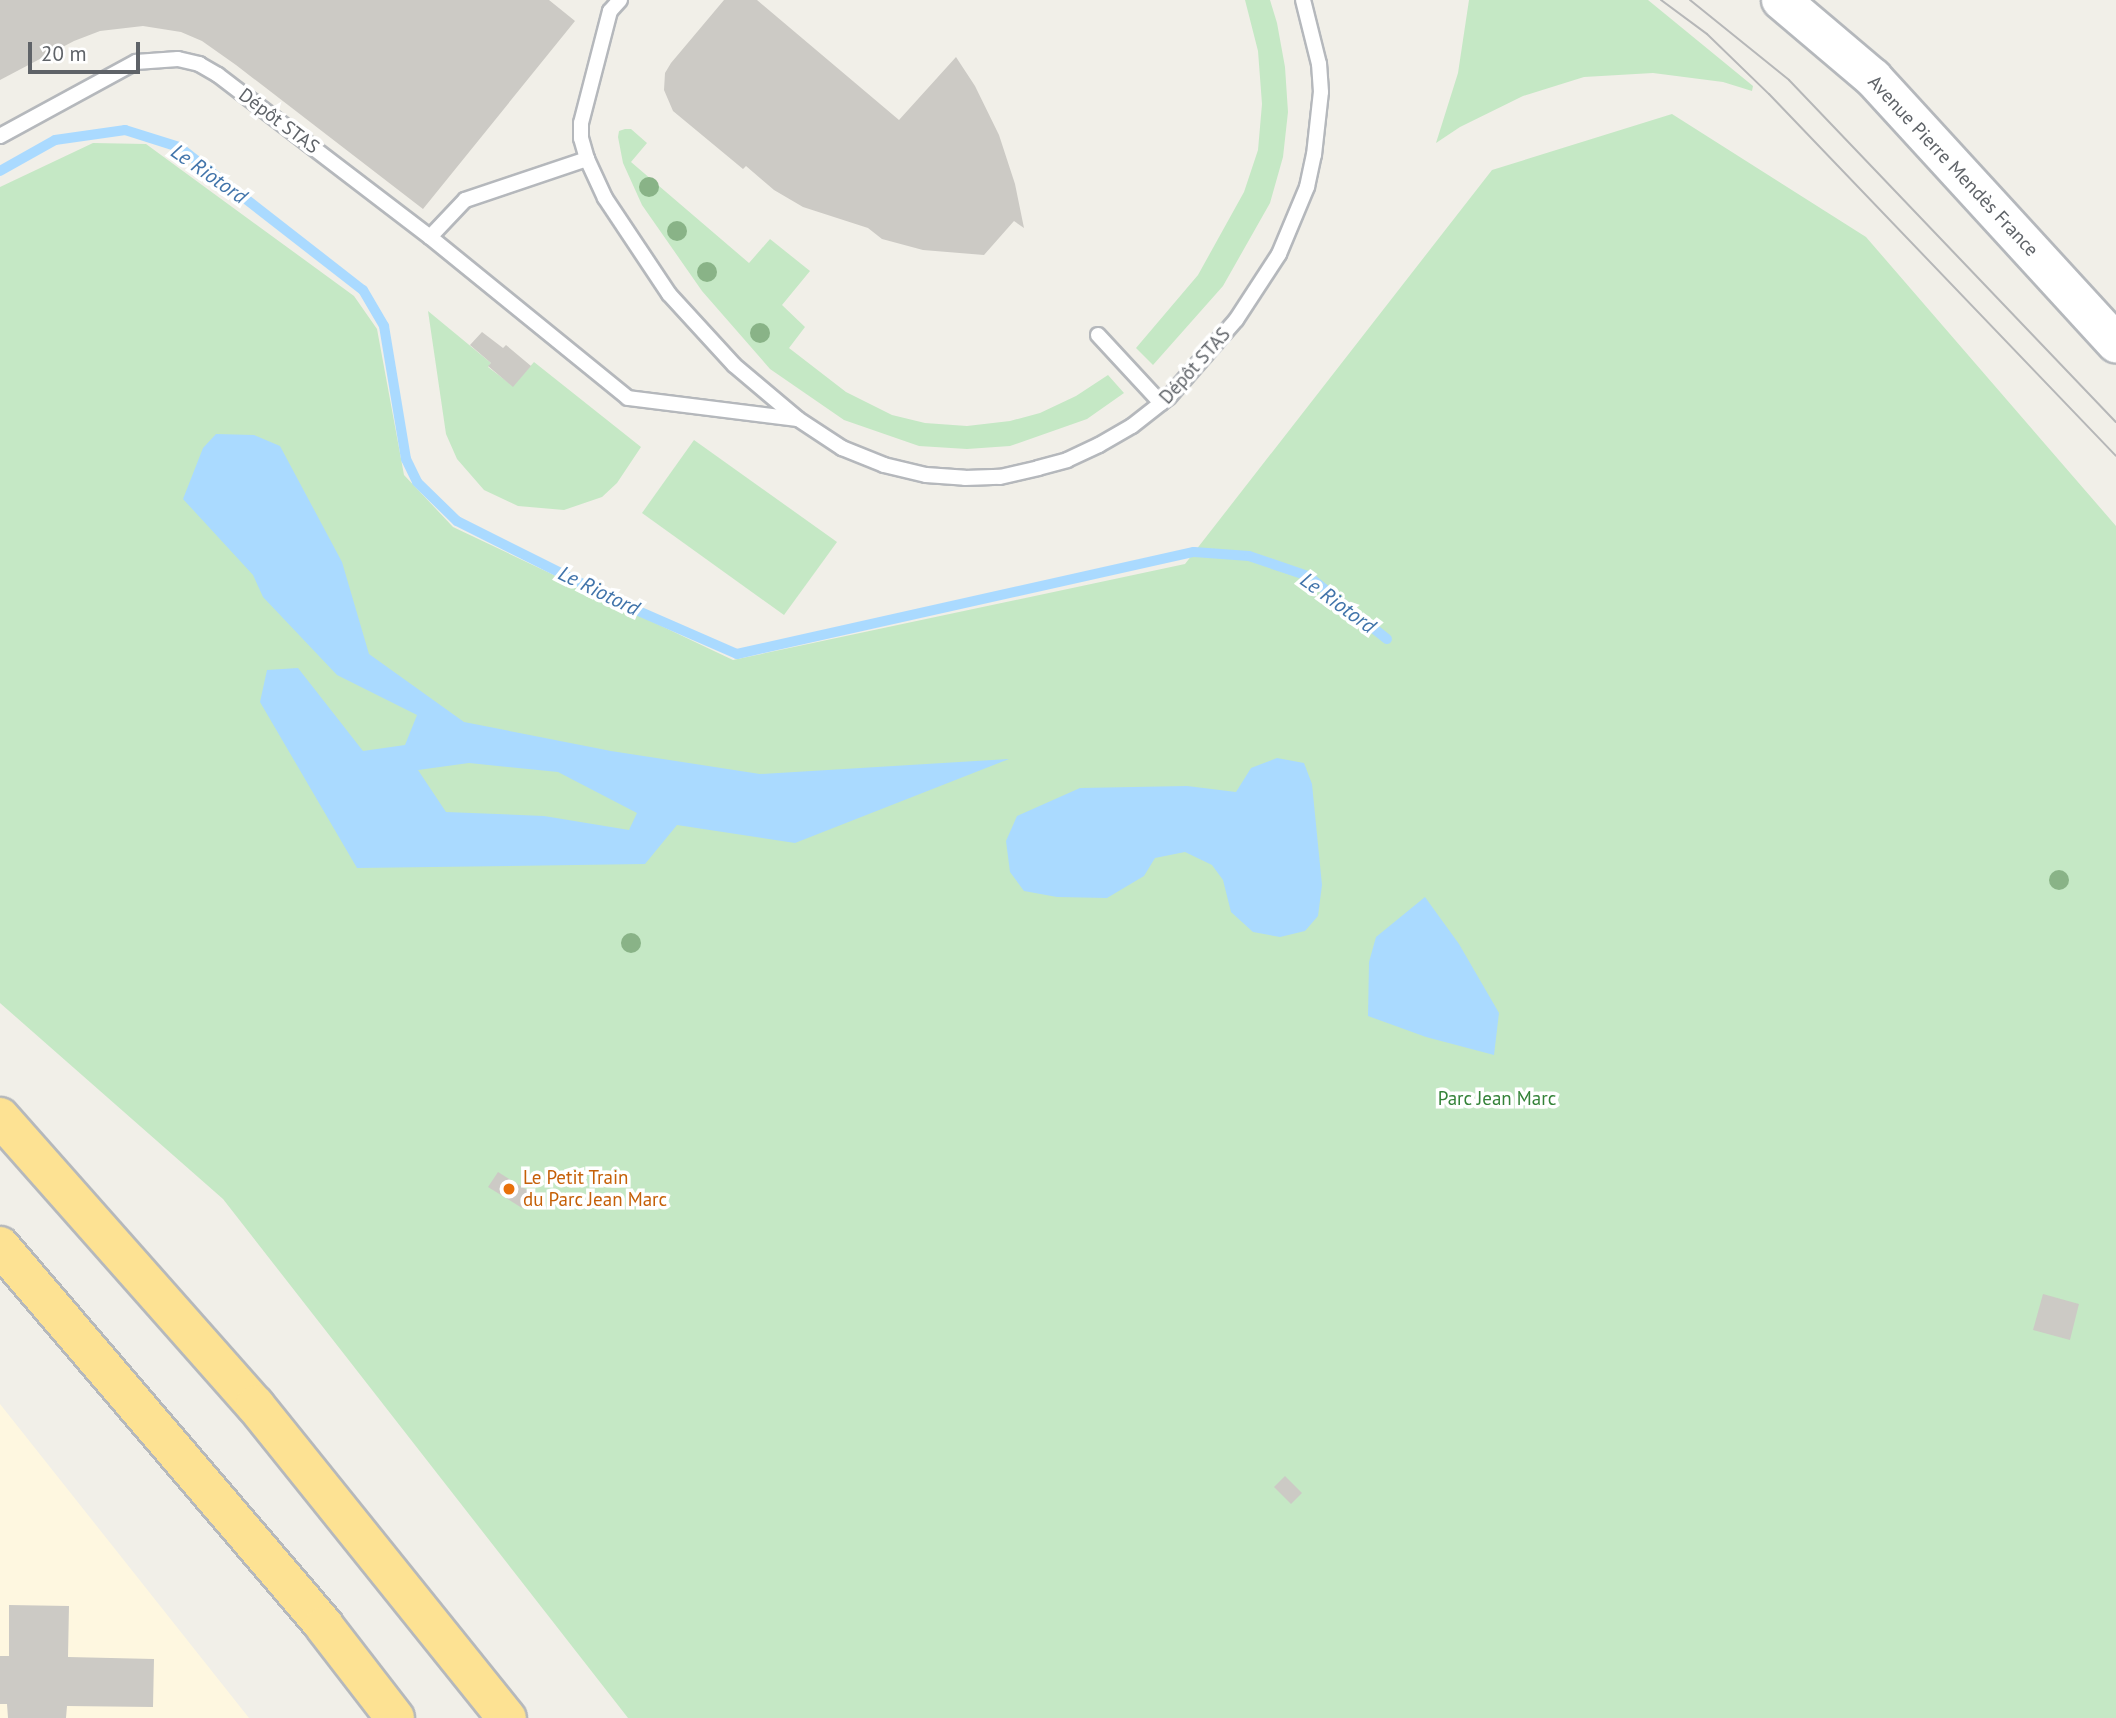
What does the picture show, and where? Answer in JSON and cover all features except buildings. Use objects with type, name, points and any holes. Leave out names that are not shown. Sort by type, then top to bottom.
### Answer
[{"type":"highway","points":[[0,1117],[255,1405],[507,1718]]},
{"type":"highway","points":[[0,1246],[324,1626],[395,1718]]},
{"type":"main road","name":"Avenue Pierre Mendès France","points":[[1781,0],[1873,78],[2116,342]]},
{"type":"lane","name":"Dépôt STAS","points":[[620,0],[610,12],[581,123],[587,159],[605,198],[632,243],[669,295],[734,365],[798,419],[842,448],[884,465],[926,475],[965,478],[1000,477],[1067,460],[1132,426],[1161,403],[1211,351],[1256,291],[1279,254],[1307,187],[1314,155],[1321,92],[1319,64],[1303,0]]},
{"type":"lane","name":"Dépôt STAS","points":[[0,136],[136,62],[178,59],[199,64],[240,91],[430,237],[628,398],[798,419]]},
{"type":"lane","points":[[430,237],[465,200],[587,159]]},
{"type":"lane","points":[[1098,335],[1161,403]]},
{"type":"shaded area","points":[[0,1404],[249,1718],[0,1718]]},
{"type":"green space","points":[[1245,0],[1270,0],[1277,23],[1285,67],[1288,112],[1283,157],[1270,203],[1223,286],[1153,365],[1136,348],[1198,275],[1244,192],[1258,150],[1262,104],[1258,51]]},
{"type":"green space","points":[[1469,0],[1648,0],[1753,86],[1752,91],[1723,82],[1653,73],[1584,77],[1523,96],[1460,127],[1436,143],[1458,73]]},
{"type":"green space","name":"Parc Jean Marc","points":[[1672,114],[1866,237],[2116,526],[2116,1718],[628,1718],[223,1199],[0,1003],[0,187],[93,143],[146,144],[354,296],[377,329],[404,475],[453,527],[733,660],[1185,564],[1492,170]]},
{"type":"green space","points":[[631,129],[647,143],[631,162],[749,263],[770,239],[810,271],[782,305],[805,327],[789,348],[846,392],[892,415],[925,423],[967,426],[1010,421],[1040,413],[1076,396],[1108,375],[1124,393],[1087,419],[1010,446],[967,449],[919,446],[844,420],[770,369],[702,291],[642,205],[623,163],[618,137],[619,131]]},
{"type":"green space","points":[[428,311],[491,363],[488,367],[513,386],[534,362],[641,447],[617,483],[602,497],[564,510],[518,506],[484,490],[457,459],[446,434]]},
{"type":"green space","points":[[694,440],[837,542],[784,615],[642,513]]},
{"type":"water","points":[[216,434],[254,435],[280,446],[342,562],[369,654],[464,722],[611,751],[760,774],[1009,759],[795,843],[677,825],[645,864],[357,868],[260,702],[267,670],[298,668],[363,751],[405,745],[417,715],[337,675],[263,597],[253,575],[183,499],[203,448]],"holes":[[[469,763],[558,772],[637,813],[629,830],[544,816],[446,812],[418,770]]]},
{"type":"water","points":[[1277,758],[1304,763],[1312,784],[1322,885],[1318,916],[1305,931],[1280,937],[1253,932],[1231,912],[1223,880],[1212,865],[1185,852],[1155,858],[1144,876],[1107,898],[1057,897],[1024,891],[1010,872],[1006,841],[1017,816],[1080,788],[1187,786],[1236,792],[1251,768]]},
{"type":"water","points":[[1425,897],[1459,944],[1499,1013],[1494,1055],[1426,1037],[1368,1016],[1369,962],[1376,937]]},
{"type":"waterway","name":"Le Riotord","points":[[0,171],[55,140],[125,130],[179,147],[363,290],[384,326],[406,459],[417,482],[457,521],[627,606],[737,654],[1194,552],[1249,556],[1308,576],[1387,639]]},
{"type":"tram line","points":[[1661,0],[1707,34],[1769,94],[2116,456]]},
{"type":"tram line","points":[[1690,0],[1789,80],[2116,422]]},
{"type":"place","name":"Le Petit Train du Parc Jean Marc","points":[[509,1189]]}]
